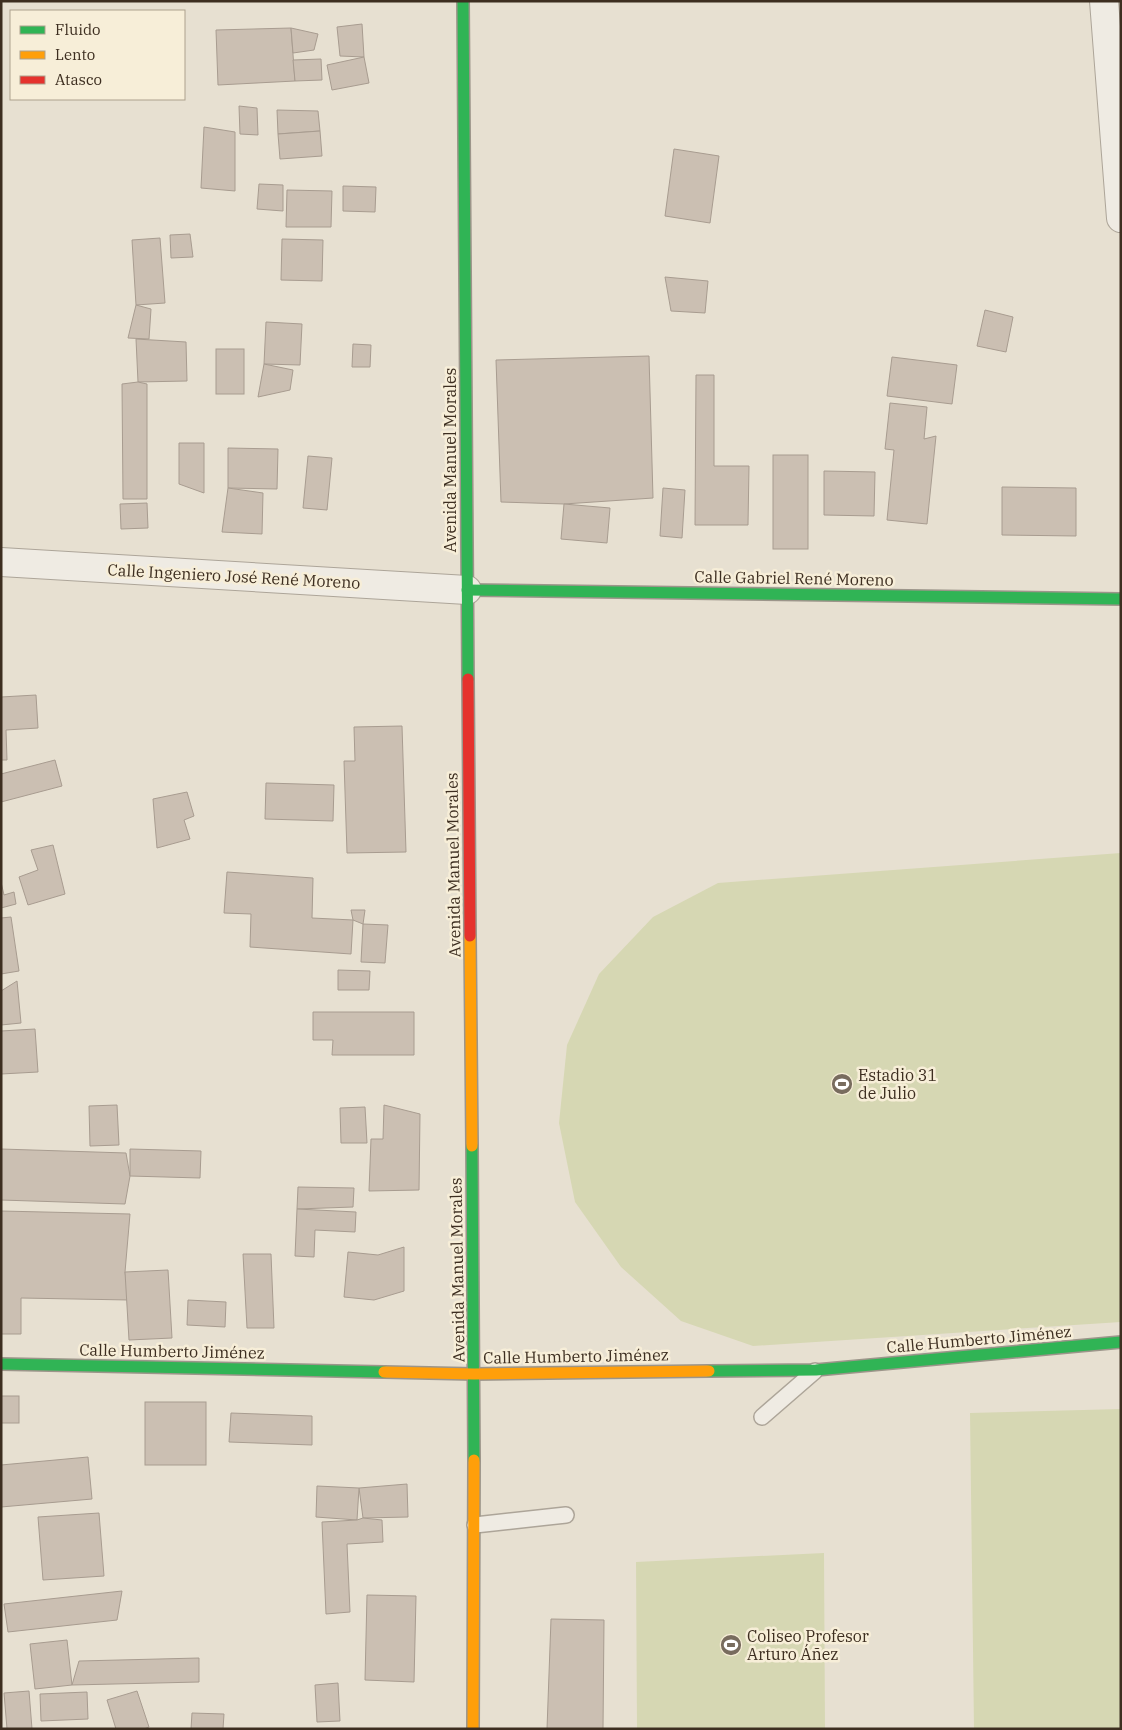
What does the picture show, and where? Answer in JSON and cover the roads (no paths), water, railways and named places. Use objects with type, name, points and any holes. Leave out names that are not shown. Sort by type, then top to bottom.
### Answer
[{"type":"street","name":"Avenida Manuel Morales","points":[[463,1],[475,1526],[473,1729]]},
{"type":"street","points":[[1104,1],[1121,218]]},
{"type":"street","name":"Calle Ingeniero José René Moreno","points":[[1,562],[467,590]]},
{"type":"street","name":"Calle Gabriel René Moreno","points":[[467,590],[1121,599]]},
{"type":"street","name":"Calle Humberto Jiménez","points":[[1,1364],[474,1374],[816,1370],[1121,1342]]},
{"type":"lane","points":[[762,1417],[816,1370]]},
{"type":"lane","points":[[475,1526],[566,1515]]},
{"type":"place","name":"Estadio 31 de Julio","points":[[842,1084]]},
{"type":"place","name":"Coliseo Profesor Arturo Áñez","points":[[731,1645]]}]
